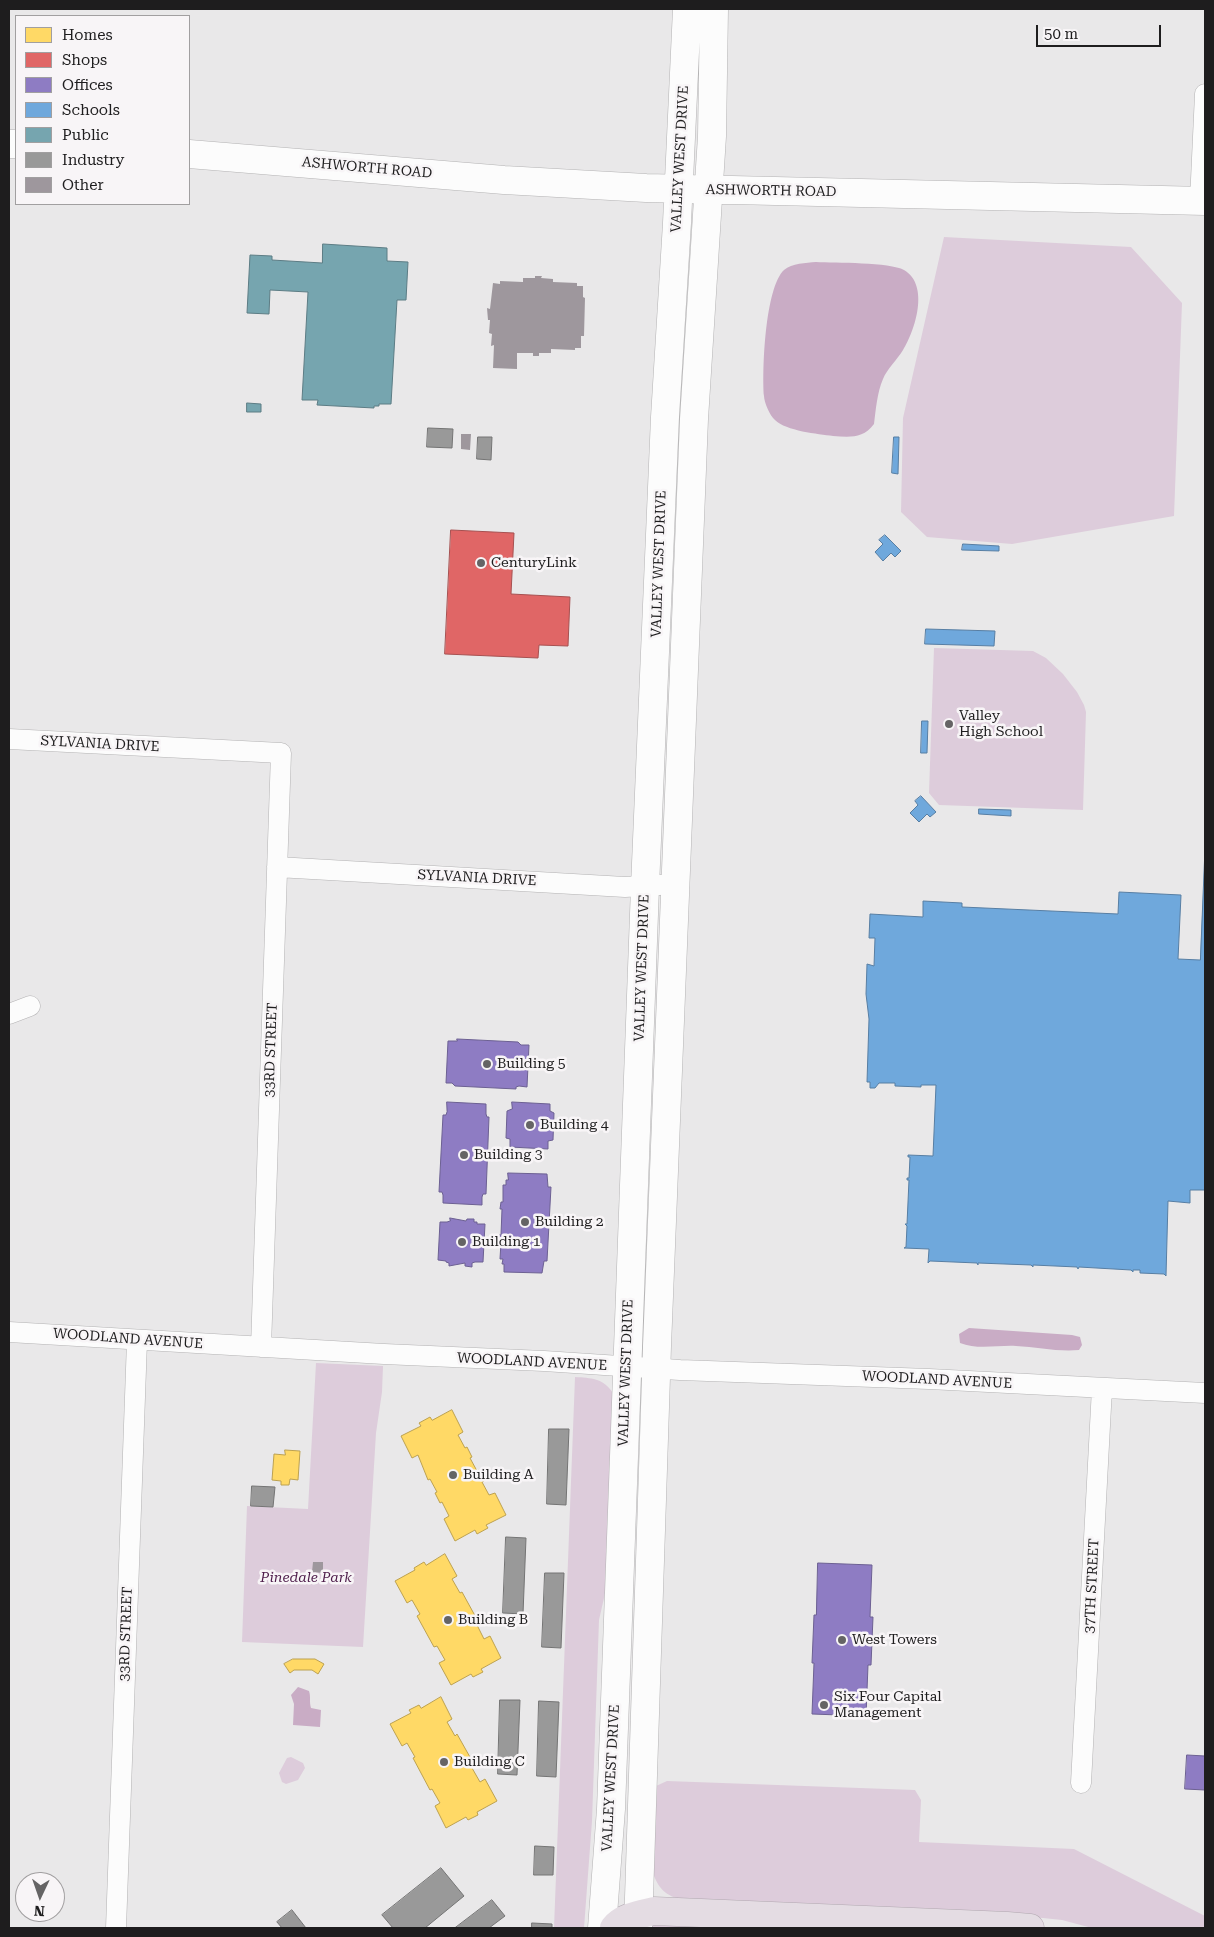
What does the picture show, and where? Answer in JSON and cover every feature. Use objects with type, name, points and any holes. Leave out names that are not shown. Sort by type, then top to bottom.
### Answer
[{"type":"highway","points":[[614,1928],[617,1924],[638,1921],[654,1911],[1030,1928]]},
{"type":"main road","name":"VALLEY WEST DRIVE","points":[[602,1928],[610,1809],[665,417],[686,9]]},
{"type":"main road","name":"VALLEY WEST DRIVE","points":[[638,1921],[656,1369],[694,419],[712,136],[714,9]]},
{"type":"main road","name":"ASHWORTH ROAD","points":[[190,154],[504,180],[678,189],[1203,201]]},
{"type":"street","points":[[1203,201],[1205,94]]},
{"type":"street","name":"SYLVANIA DRIVE","points":[[9,739],[281,753]]},
{"type":"street","name":"33RD STREET","points":[[261,1347],[281,753]]},
{"type":"street","name":"SYLVANIA DRIVE","points":[[277,868],[645,887],[676,884]]},
{"type":"street","points":[[9,1014],[30,1006]]},
{"type":"street","name":"WOODLAND AVENUE","points":[[9,1332],[137,1341],[656,1369],[992,1381],[1205,1393]]},
{"type":"street","name":"33RD STREET","points":[[116,1928],[137,1341]]},
{"type":"street","name":"37TH STREET","points":[[1081,1783],[1102,1388]]},
{"type":"green space","points":[[944,237],[1131,247],[1182,303],[1174,516],[1012,544],[927,537],[901,512],[903,418]]},
{"type":"green space","points":[[934,648],[1033,651],[1046,658],[1063,674],[1077,692],[1086,712],[1083,810],[939,805],[929,793]]},
{"type":"green space","name":"Pinedale Park","points":[[316,1363],[383,1366],[382,1392],[376,1433],[363,1647],[242,1642],[247,1506],[308,1509]]},
{"type":"green space","points":[[575,1377],[601,1382],[613,1393],[609,1576],[599,1620],[592,1821],[584,1928],[554,1928]]},
{"type":"green space","points":[[291,1757],[303,1763],[305,1768],[298,1780],[286,1784],[282,1782],[279,1773],[287,1758]]},
{"type":"green space","points":[[667,1781],[915,1790],[921,1800],[919,1842],[1074,1849],[1205,1916],[1205,1928],[1092,1928],[1062,1920],[1043,1918],[691,1903],[667,1894],[659,1886],[653,1873],[652,1794],[656,1786]]},
{"type":"green space","points":[[652,1925],[737,1928],[649,1928]]},
{"type":"shaded area","points":[[816,262],[875,264],[897,267],[912,277],[916,286],[918,308],[912,332],[908,342],[883,379],[878,395],[874,424],[860,435],[850,437],[819,434],[787,427],[773,418],[764,399],[766,330],[773,294],[778,280],[784,270],[791,266]]},
{"type":"shaded area","points":[[969,1328],[1072,1335],[1080,1337],[1082,1345],[1079,1350],[1063,1350],[1016,1346],[973,1346],[960,1343],[959,1334]]},
{"type":"shaded area","points":[[298,1687],[309,1691],[311,1708],[321,1710],[320,1727],[293,1725],[294,1704],[291,1695]]},
{"type":"building: Homes","name":"Building A","points":[[452,1410],[463,1432],[458,1435],[465,1448],[467,1447],[477,1471],[479,1470],[484,1481],[482,1482],[489,1495],[495,1493],[506,1515],[486,1525],[488,1528],[477,1534],[475,1530],[455,1541],[444,1519],[449,1516],[442,1502],[440,1503],[430,1479],[428,1480],[418,1455],[412,1458],[401,1436],[421,1426],[419,1423],[430,1417],[432,1420]]},
{"type":"building: Homes","points":[[285,1450],[300,1451],[298,1480],[290,1479],[289,1485],[281,1485],[281,1481],[272,1480],[274,1454],[285,1455]]},
{"type":"building: Homes","name":"Building B","points":[[445,1554],[457,1576],[452,1579],[460,1593],[462,1592],[479,1623],[477,1625],[484,1639],[490,1636],[501,1658],[481,1669],[483,1672],[473,1677],[471,1674],[451,1685],[439,1663],[445,1660],[437,1646],[434,1647],[417,1616],[420,1614],[412,1600],[407,1603],[395,1581],[415,1570],[414,1568],[424,1562],[426,1565]]},
{"type":"building: Homes","points":[[293,1659],[315,1659],[324,1664],[318,1674],[312,1670],[294,1670],[290,1673],[284,1664]]},
{"type":"building: Homes","name":"Building C","points":[[441,1697],[452,1719],[447,1722],[455,1736],[457,1734],[475,1766],[472,1768],[480,1782],[485,1779],[497,1801],[477,1812],[478,1815],[468,1820],[466,1817],[446,1828],[435,1806],[440,1803],[432,1789],[430,1790],[407,1743],[402,1746],[390,1724],[411,1713],[409,1710],[419,1705],[421,1708]]},
{"type":"building: Shops","name":"CenturyLink","points":[[451,530],[514,533],[511,594],[570,597],[568,646],[539,645],[538,658],[445,654]]},
{"type":"building: Offices","name":"Building 5","points":[[457,1039],[518,1042],[521,1045],[529,1045],[527,1087],[519,1086],[516,1089],[455,1086],[452,1083],[446,1083],[448,1041],[457,1041]]},
{"type":"building: Offices","name":"Building 3","points":[[447,1102],[486,1104],[486,1114],[489,1117],[486,1194],[483,1194],[482,1205],[443,1203],[442,1192],[439,1192],[443,1115],[446,1115],[447,1112]]},
{"type":"building: Offices","name":"Building 4","points":[[512,1102],[550,1104],[550,1111],[554,1113],[553,1140],[548,1141],[548,1149],[510,1147],[510,1139],[506,1138],[507,1111],[512,1109]]},
{"type":"building: Offices","name":"Building 2","points":[[508,1173],[547,1174],[548,1187],[551,1187],[547,1261],[544,1261],[542,1273],[504,1272],[503,1259],[500,1259],[501,1242],[499,1242],[499,1235],[501,1235],[502,1209],[500,1209],[501,1202],[503,1202],[503,1185],[506,1185]]},
{"type":"building: Offices","name":"Building 1","points":[[450,1218],[466,1221],[467,1219],[474,1219],[474,1222],[477,1222],[477,1224],[485,1224],[483,1262],[472,1263],[472,1267],[465,1266],[465,1263],[449,1266],[449,1263],[446,1261],[438,1260],[440,1222],[450,1221]]},
{"type":"building: Offices","name":"West Towers","points":[[818,1563],[872,1565],[870,1617],[873,1617],[871,1665],[868,1665],[866,1716],[812,1714],[814,1663],[812,1663]]},
{"type":"building: Offices","points":[[1187,1755],[1205,1756],[1205,1790],[1185,1789]]},
{"type":"building: Schools","points":[[894,437],[899,437],[898,474],[892,473]]},
{"type":"building: Schools","points":[[885,535],[901,551],[895,557],[891,553],[883,561],[875,552],[883,544],[879,540]]},
{"type":"building: Schools","points":[[963,544],[999,546],[999,551],[962,550]]},
{"type":"building: Schools","points":[[926,629],[995,631],[994,646],[925,644]]},
{"type":"building: Schools","points":[[922,721],[928,721],[927,753],[921,753]]},
{"type":"building: Schools","points":[[921,796],[936,812],[930,817],[927,814],[919,822],[910,813],[918,805],[915,801]]},
{"type":"building: Schools","points":[[979,809],[1011,810],[1011,816],[979,814]]},
{"type":"building: Schools","points":[[1205,849],[1205,1190],[1190,1190],[1190,1203],[1168,1201],[1166,1276],[1164,1274],[1140,1273],[1140,1270],[1133,1270],[1133,1272],[1131,1270],[1079,1267],[1078,1269],[1077,1267],[1033,1265],[1033,1267],[1031,1265],[978,1263],[978,1265],[977,1263],[930,1261],[928,1263],[929,1249],[904,1248],[906,1247],[907,1226],[905,1224],[907,1224],[909,1180],[907,1178],[909,1178],[910,1157],[908,1155],[933,1156],[936,1085],[921,1085],[921,1087],[895,1086],[895,1083],[879,1083],[875,1088],[870,1088],[870,1082],[867,1082],[869,1019],[866,994],[867,964],[874,966],[875,938],[869,938],[870,914],[923,917],[923,901],[962,903],[962,907],[1118,914],[1119,892],[1181,895],[1178,959],[1200,960]]},
{"type":"building: Public","points":[[323,244],[387,248],[387,261],[408,262],[406,300],[397,300],[391,404],[379,404],[379,406],[374,406],[374,408],[317,405],[318,400],[302,400],[308,292],[270,290],[269,314],[247,313],[250,255],[272,256],[272,260],[322,263]]},
{"type":"building: Public","points":[[247,403],[261,404],[261,412],[247,412]]},
{"type":"building: Industry","points":[[428,428],[453,429],[452,448],[427,447]]},
{"type":"building: Industry","points":[[478,437],[492,437],[491,460],[477,459]]},
{"type":"building: Industry","points":[[549,1429],[569,1429],[566,1505],[547,1504]]},
{"type":"building: Industry","points":[[252,1486],[275,1487],[273,1507],[251,1506]]},
{"type":"building: Industry","points":[[506,1537],[526,1538],[523,1614],[503,1613]]},
{"type":"building: Industry","points":[[545,1573],[564,1573],[561,1648],[542,1647]]},
{"type":"building: Industry","points":[[500,1700],[520,1700],[517,1775],[498,1774]]},
{"type":"building: Industry","points":[[539,1701],[559,1702],[556,1777],[537,1776]]},
{"type":"building: Industry","points":[[535,1846],[554,1847],[553,1875],[534,1875]]},
{"type":"building: Industry","points":[[441,1868],[464,1896],[425,1928],[393,1928],[382,1915]]},
{"type":"building: Industry","points":[[492,1900],[505,1916],[489,1928],[455,1928]]},
{"type":"building: Industry","points":[[292,1910],[306,1928],[282,1928],[277,1922]]},
{"type":"building: Industry","points":[[532,1923],[552,1924],[552,1928],[532,1928]]},
{"type":"building: Other","points":[[535,276],[553,279],[553,282],[577,283],[577,286],[583,286],[583,297],[585,298],[584,336],[581,336],[581,348],[575,348],[575,350],[551,349],[551,353],[539,353],[539,356],[533,356],[533,353],[517,353],[517,369],[493,368],[494,345],[491,346],[492,334],[489,333],[490,320],[488,320],[487,308],[490,309],[493,283],[500,284],[500,281],[523,282],[523,278],[535,278]]},
{"type":"building: Other","points":[[461,434],[471,434],[470,450],[461,449]]},
{"type":"building: Other","points":[[313,1562],[323,1562],[323,1573],[312,1572]]},
{"type":"place","name":"CenturyLink","points":[[481,563]]},
{"type":"place","name":"Valley High School","points":[[949,724]]},
{"type":"place","name":"Building 5","points":[[487,1064]]},
{"type":"place","name":"Building 4","points":[[530,1125]]},
{"type":"place","name":"Building 3","points":[[464,1155]]},
{"type":"place","name":"Building 2","points":[[525,1222]]},
{"type":"place","name":"Building 1","points":[[462,1242]]},
{"type":"place","name":"Building A","points":[[453,1475]]},
{"type":"place","name":"Building B","points":[[448,1620]]},
{"type":"place","name":"West Towers","points":[[842,1640]]},
{"type":"place","name":"Six Four Capital Management","points":[[824,1705]]},
{"type":"place","name":"Building C","points":[[444,1762]]}]
